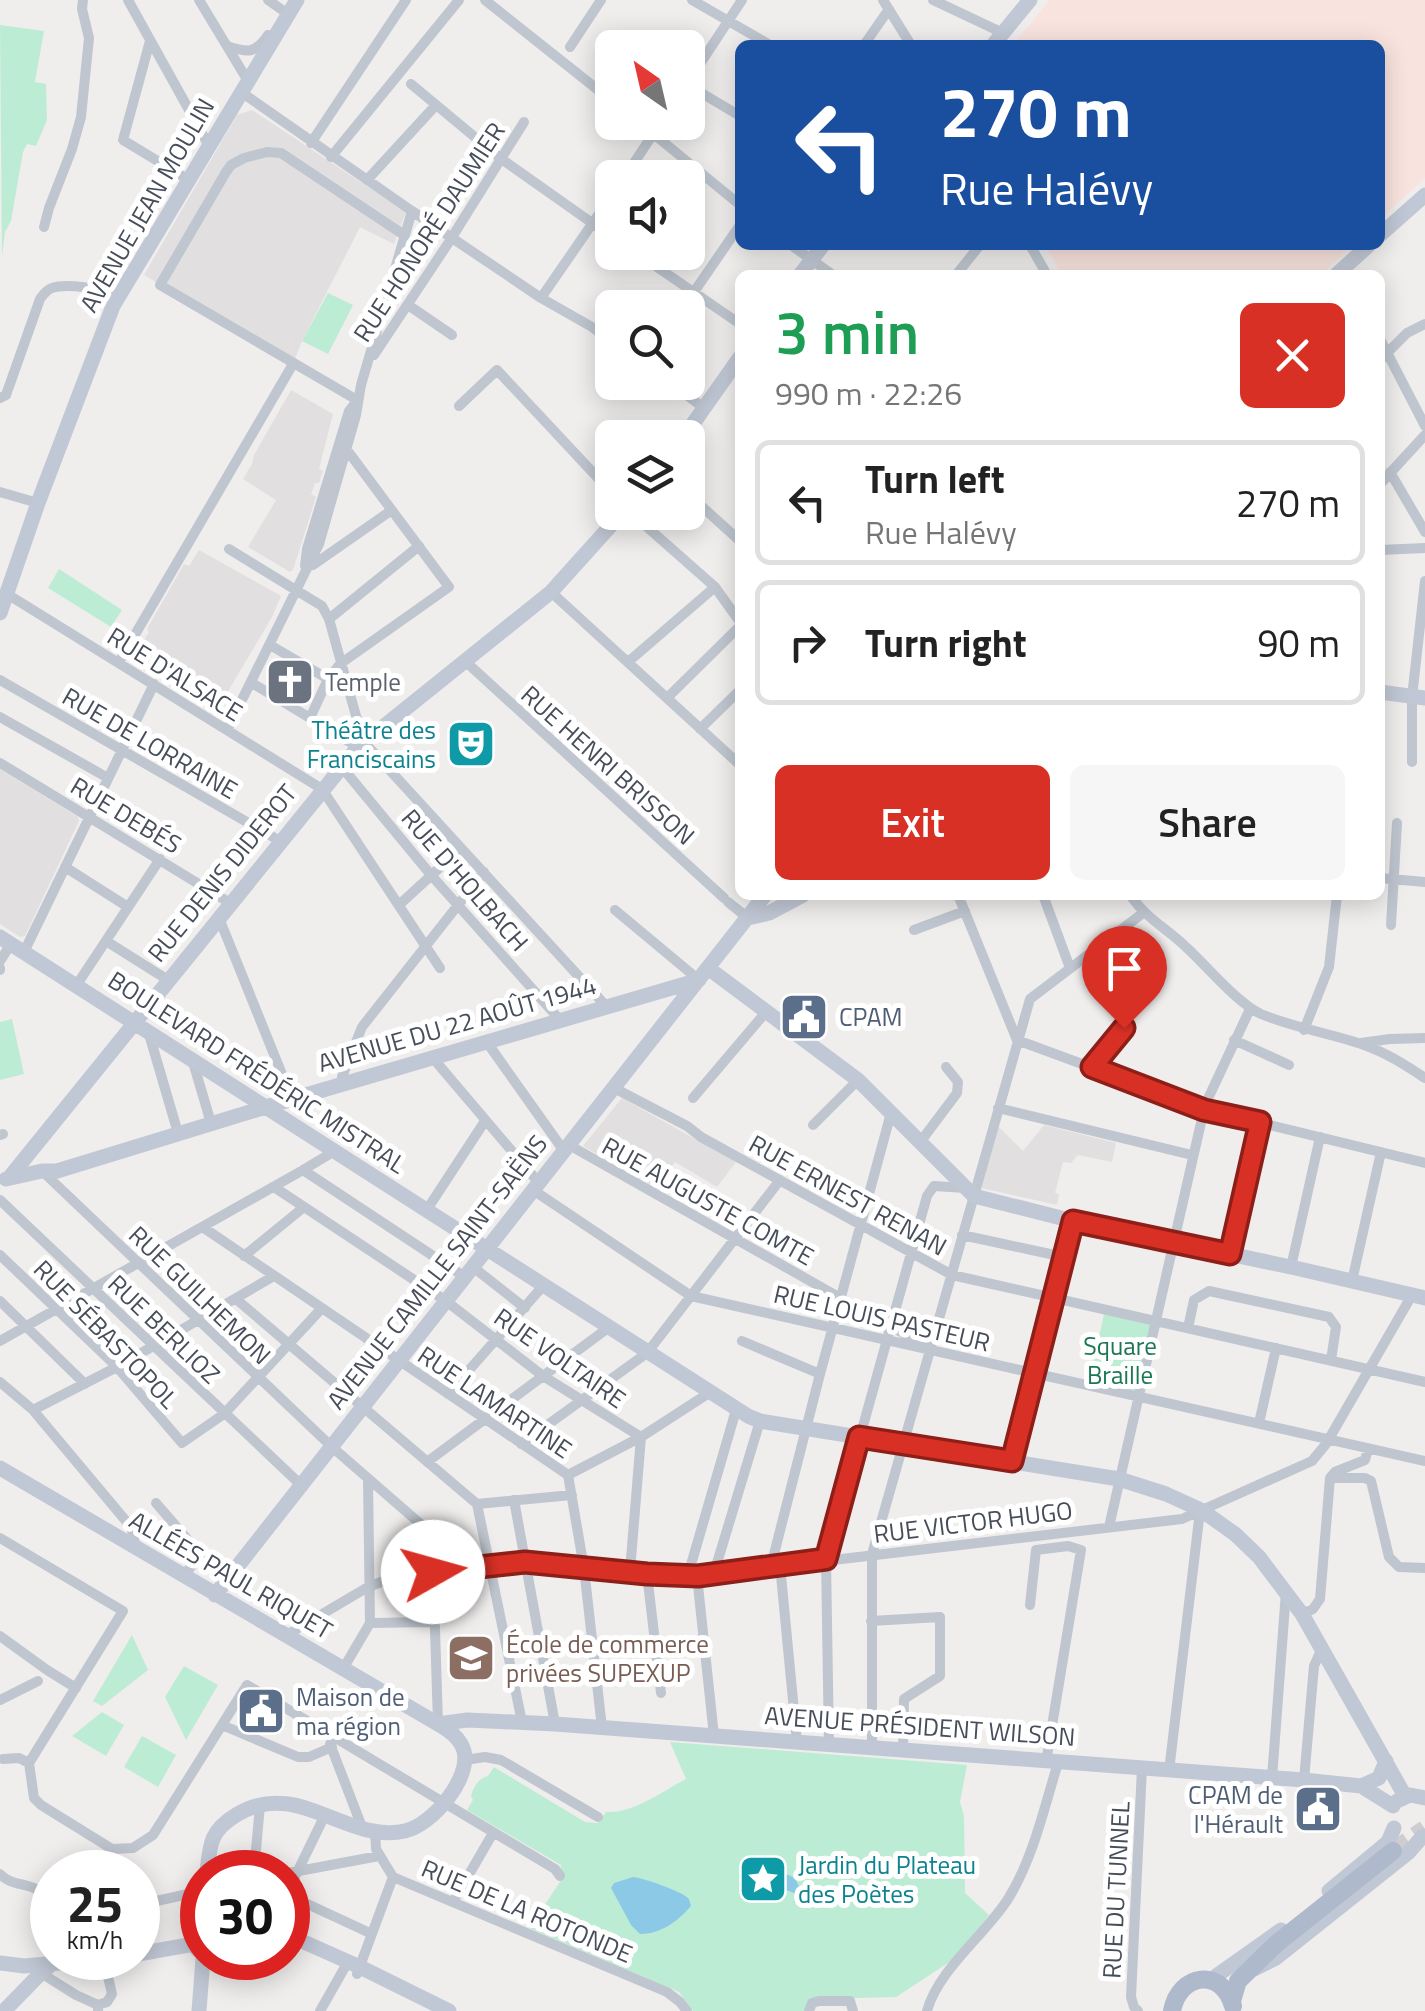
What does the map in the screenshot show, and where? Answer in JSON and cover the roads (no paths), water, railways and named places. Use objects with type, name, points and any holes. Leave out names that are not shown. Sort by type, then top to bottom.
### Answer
[{"type":"main road","points":[[998,39],[1030,0]]},
{"type":"main road","name":"AVENUE JEAN MOULIN","points":[[0,614],[38,503],[119,295],[293,7]]},
{"type":"main road","points":[[1385,230],[1425,194]]},
{"type":"main road","points":[[804,270],[820,250]]},
{"type":"main road","points":[[1345,270],[1364,250]]},
{"type":"main road","points":[[696,420],[735,365]]},
{"type":"main road","name":"RUE DENIS DIDEROT","points":[[5,1179],[141,1027],[168,980],[360,744],[551,592],[609,530]]},
{"type":"main road","points":[[1385,693],[1419,698]]},
{"type":"main road","name":"AVENUE CAMILLE SAINT-SAËNS","points":[[215,1595],[762,900]]},
{"type":"main road","points":[[748,918],[769,913],[794,900]]},
{"type":"main road","name":"BOULEVARD FRÉDÉRIC MISTRAL","points":[[12,945],[736,1410],[760,1421],[1119,1479],[1201,1510],[1250,1548],[1302,1614],[1386,1760],[1399,1801]]},
{"type":"main road","points":[[703,974],[766,1012],[858,1080],[970,1192],[1073,1221],[1419,1297]]},
{"type":"main road","name":"AVENUE DU 22 AOÛT 1944","points":[[5,1179],[57,1171],[703,974]]},
{"type":"main road","name":"ALLÉES PAUL RIQUET","points":[[0,1468],[438,1724],[459,1740]]},
{"type":"main road","points":[[209,1850],[218,1829],[242,1810],[260,1804],[286,1802],[368,1829],[406,1831],[418,1826],[445,1802],[465,1769],[459,1740],[467,1720]]},
{"type":"main road","name":"AVENUE PRÉSIDENT WILSON","points":[[438,1724],[467,1720],[555,1724],[1304,1780],[1361,1786],[1399,1801]]},
{"type":"main road","points":[[1361,1786],[1379,1778],[1386,1760]]},
{"type":"main road","points":[[1424,1835],[1407,1838],[1394,1828],[1390,1817],[1399,1801],[1416,1795],[1425,1798]]},
{"type":"main road","points":[[1211,1978],[1270,1939],[1365,1862],[1388,1842],[1394,1828]]},
{"type":"main road","points":[[1246,1973],[1276,1958],[1424,1835]]},
{"type":"main road","points":[[1233,2006],[1238,1981],[1246,1973],[1276,1944],[1393,1851]]},
{"type":"main road","points":[[1170,2007],[1187,1984],[1211,1978],[1276,1944]]},
{"type":"main road","points":[[310,1947],[430,2011]]},
{"type":"main road","points":[[0,1963],[30,1967]]},
{"type":"main road","points":[[354,1970],[449,2011]]},
{"type":"main road","points":[[1211,1978],[1225,1988],[1233,2006]]},
{"type":"main road","points":[[4,2011],[35,1980]]},
{"type":"main road","points":[[202,1980],[203,2010]]},
{"type":"street","points":[[44,227],[81,118],[89,38],[82,9],[84,0]]},
{"type":"street","points":[[128,0],[209,146]]},
{"type":"street","points":[[227,46],[246,51],[260,47],[293,7],[268,0]]},
{"type":"street","points":[[311,143],[406,0]]},
{"type":"street","points":[[331,157],[459,0]]},
{"type":"street","points":[[485,0],[595,88]]},
{"type":"street","points":[[570,47],[601,0]]},
{"type":"street","points":[[692,0],[761,40]]},
{"type":"street","points":[[705,58],[742,0]]},
{"type":"street","points":[[934,0],[998,39]]},
{"type":"street","points":[[206,3],[244,87],[258,104],[541,298],[595,328]]},
{"type":"street","points":[[867,40],[886,5],[908,40]]},
{"type":"street","points":[[150,41],[123,140],[189,180]]},
{"type":"street","points":[[411,84],[500,158],[593,224]]},
{"type":"street","points":[[705,94],[735,113]]},
{"type":"street","points":[[228,114],[258,104]]},
{"type":"street","points":[[367,180],[436,106]]},
{"type":"street","name":"RUE HONORÉ DAUMIER","points":[[368,364],[524,122]]},
{"type":"street","points":[[660,140],[735,200]]},
{"type":"street","points":[[357,400],[160,285],[226,172],[232,164],[252,155],[282,153],[404,235]]},
{"type":"street","points":[[304,572],[320,544],[412,212]]},
{"type":"street","points":[[541,298],[595,221]]},
{"type":"street","points":[[694,290],[735,232]]},
{"type":"street","points":[[798,250],[826,270]]},
{"type":"street","points":[[960,270],[976,250]]},
{"type":"street","points":[[661,270],[690,290]]},
{"type":"street","points":[[0,398],[6,395],[40,300],[48,289],[103,289],[119,295]]},
{"type":"street","points":[[705,300],[735,321]]},
{"type":"street","points":[[408,305],[452,335]]},
{"type":"street","points":[[1385,356],[1408,333],[1425,324]]},
{"type":"street","points":[[1385,359],[1425,426]]},
{"type":"street","points":[[119,662],[293,364]]},
{"type":"street","points":[[459,406],[498,370],[595,476]]},
{"type":"street","points":[[227,730],[298,590],[348,411],[357,400]]},
{"type":"street","points":[[693,400],[704,408]]},
{"type":"street","points":[[1385,478],[1425,436]]},
{"type":"street","points":[[310,718],[328,679],[340,664],[449,587],[347,450]]},
{"type":"street","points":[[1390,472],[1425,532]]},
{"type":"street","points":[[0,492],[38,503]]},
{"type":"street","points":[[705,509],[735,536]]},
{"type":"street","points":[[304,572],[392,510]]},
{"type":"street","points":[[647,530],[715,587],[735,617]]},
{"type":"street","points":[[328,619],[419,546]]},
{"type":"street","points":[[1385,550],[1425,548]]},
{"type":"street","points":[[229,549],[322,606],[360,744]]},
{"type":"street","points":[[1412,762],[1425,582]]},
{"type":"street","points":[[628,662],[715,587]]},
{"type":"street","points":[[551,592],[735,760]]},
{"type":"street","name":"RUE D'ALSACE","points":[[7,594],[322,789]]},
{"type":"street","points":[[667,698],[735,629]]},
{"type":"street","points":[[270,645],[328,679]]},
{"type":"street","name":"RUE HENRI BRISSON","points":[[465,661],[748,918]]},
{"type":"street","name":"RUE DE LORRAINE","points":[[0,680],[280,841]]},
{"type":"street","points":[[252,683],[360,744],[606,1006]]},
{"type":"street","points":[[0,966],[65,867],[154,684]]},
{"type":"street","points":[[700,729],[735,695]]},
{"type":"street","points":[[0,717],[108,778]]},
{"type":"street","name":"RUE DEBÉS","points":[[0,763],[230,903]]},
{"type":"street","name":"RUE D'HOLBACH","points":[[340,766],[560,1020]]},
{"type":"street","points":[[322,789],[440,968]]},
{"type":"street","points":[[1391,924],[1397,823]]},
{"type":"street","points":[[399,905],[461,848]]},
{"type":"street","points":[[76,986],[160,858]]},
{"type":"street","points":[[65,867],[128,907]]},
{"type":"street","points":[[343,1084],[342,1076],[362,1027],[484,872]]},
{"type":"street","points":[[1385,878],[1425,882]]},
{"type":"street","points":[[960,900],[1017,1040],[1204,1110],[1425,1162]]},
{"type":"street","points":[[1045,900],[1070,968]]},
{"type":"street","points":[[1133,900],[1142,913],[1183,944],[1250,1009],[1304,1030],[1360,1044],[1399,1060],[1425,1078]]},
{"type":"street","points":[[1304,1030],[1329,967],[1336,900]]},
{"type":"street","points":[[615,910],[703,974]]},
{"type":"street","points":[[914,930],[964,910]]},
{"type":"street","points":[[872,1748],[872,1554],[932,1350],[970,1192],[1017,1040],[1030,1000],[1142,913]]},
{"type":"street","points":[[219,918],[292,1098]]},
{"type":"street","points":[[106,940],[168,980]]},
{"type":"street","points":[[1110,1527],[1204,1110],[1250,1009]]},
{"type":"street","points":[[693,1098],[766,1012]]},
{"type":"street","points":[[141,1027],[178,1134]]},
{"type":"street","points":[[1092,1067],[1124,1028]]},
{"type":"street","points":[[1360,1044],[1390,1038],[1425,1038]]},
{"type":"street","points":[[1234,1040],[1289,1066]]},
{"type":"street","points":[[486,1041],[566,1148]]},
{"type":"street","name":"RUE LOUIS PASTEUR","points":[[432,1057],[536,1187],[690,1296],[1425,1462]]},
{"type":"street","points":[[192,1060],[211,1123]]},
{"type":"street","points":[[921,1142],[957,1093],[958,1082],[946,1067]]},
{"type":"street","points":[[814,1124],[858,1080]]},
{"type":"street","name":"RUE ERNEST RENAN","points":[[614,1088],[952,1275],[1425,1382]]},
{"type":"street","points":[[998,1108],[1192,1155]]},
{"type":"street","points":[[797,1742],[776,1565],[806,1428],[891,1112]]},
{"type":"street","points":[[426,1211],[485,1121]]},
{"type":"street","points":[[1230,1254],[1260,1122]]},
{"type":"street","points":[[1291,1267],[1320,1137]]},
{"type":"street","name":"RUE AUGUSTE COMTE","points":[[566,1148],[932,1350]]},
{"type":"street","points":[[0,1341],[204,1228],[332,1150]]},
{"type":"street","points":[[1352,1281],[1381,1152]]},
{"type":"street","points":[[829,1745],[826,1559],[911,1252],[930,1191],[943,1174],[944,1165]]},
{"type":"street","points":[[304,1170],[525,1308]]},
{"type":"street","name":"RUE GUILHEMON","points":[[42,1171],[332,1447],[432,1534],[438,1724]]},
{"type":"street","points":[[521,1444],[647,1353],[780,1180]]},
{"type":"street","name":"RUE VOLTAIRE","points":[[274,1187],[446,1301],[543,1376],[641,1437],[630,1572]]},
{"type":"street","points":[[930,1191],[970,1192]]},
{"type":"street","name":"RUE BERLIOZ","points":[[0,1200],[301,1485]]},
{"type":"street","points":[[244,1256],[304,1207]]},
{"type":"street","points":[[1012,1461],[1073,1221]]},
{"type":"street","name":"RUE LAMARTINE","points":[[204,1228],[568,1475]]},
{"type":"street","points":[[962,1234],[1064,1257]]},
{"type":"street","name":"RUE SÉBASTOPOL","points":[[0,1255],[116,1368],[182,1443],[224,1414]]},
{"type":"street","points":[[32,1410],[116,1368],[274,1276]]},
{"type":"street","points":[[448,1394],[544,1286]]},
{"type":"street","points":[[1188,1328],[1194,1300],[1209,1291],[1330,1317],[1336,1327],[1331,1360]]},
{"type":"street","points":[[1327,1440],[1368,1369],[1419,1297]]},
{"type":"street","points":[[236,1299],[477,1504],[522,1722]]},
{"type":"street","points":[[0,1301],[85,1384]]},
{"type":"street","points":[[224,1414],[322,1308]]},
{"type":"street","points":[[427,1462],[608,1328]]},
{"type":"street","points":[[742,1340],[820,1374]]},
{"type":"street","points":[[1259,1423],[1276,1348]]},
{"type":"street","points":[[0,1382],[32,1410],[130,1527],[136,1548]]},
{"type":"street","points":[[602,1728],[584,1568],[568,1475],[641,1437],[710,1394]]},
{"type":"street","points":[[714,1736],[693,1576],[736,1410]]},
{"type":"street","points":[[714,1574],[760,1421]]},
{"type":"street","name":"RUE VICTOR HUGO","points":[[286,1636],[368,1587],[397,1576],[525,1562],[693,1576],[1182,1519],[1312,1460],[1327,1440]]},
{"type":"street","points":[[1302,1614],[1320,1599],[1330,1478],[1334,1472],[1365,1460],[1368,1449]]},
{"type":"street","points":[[343,1669],[370,1623],[368,1478]]},
{"type":"street","points":[[1330,1478],[1372,1481],[1390,1557],[1400,1567],[1425,1568]]},
{"type":"street","points":[[477,1504],[572,1495]]},
{"type":"street","points":[[514,1500],[555,1724]]},
{"type":"street","points":[[156,1503],[201,1555],[183,1576]]},
{"type":"street","points":[[1169,1771],[1201,1510]]},
{"type":"street","points":[[0,1538],[123,1612],[30,1763],[34,1798],[41,1806],[112,1848],[134,1848],[154,1834],[247,1685],[555,1869],[560,1876]]},
{"type":"street","points":[[927,2011],[943,1979],[1006,1902],[1023,1874],[1052,1762],[1081,1550],[1068,1546],[1036,1550],[1030,1604]]},
{"type":"street","points":[[647,1574],[661,1693]]},
{"type":"street","points":[[1272,1778],[1286,1591]]},
{"type":"street","points":[[871,1621],[940,1617],[940,1676],[904,1700],[904,1750]]},
{"type":"street","points":[[370,1623],[433,1622]]},
{"type":"street","points":[[0,1636],[76,1688]]},
{"type":"street","points":[[1304,1780],[1314,1666],[1322,1648]]},
{"type":"street","points":[[0,1700],[38,1681]]},
{"type":"street","points":[[222,1725],[298,1757],[309,1757],[332,1747]]},
{"type":"street","name":"RUE DE LA ROTONDE","points":[[326,1732],[379,1856],[392,1877],[667,1992],[687,2011]]},
{"type":"street","points":[[1,1759],[20,1758],[30,1763]]},
{"type":"street","points":[[465,1760],[501,1760],[598,1817]]},
{"type":"street","name":"RUE DU TUNNEL","points":[[1138,2011],[1130,1998],[1142,1768]]},
{"type":"street","points":[[256,1850],[260,1804]]},
{"type":"street","points":[[305,1850],[326,1815]]},
{"type":"street","points":[[452,1902],[493,1832]]},
{"type":"street","points":[[310,1869],[379,1856]]},
{"type":"street","points":[[320,2011],[354,1970],[372,1934],[392,1877]]},
{"type":"street","points":[[1,1878],[30,1887]]},
{"type":"street","points":[[310,1904],[372,1934]]},
{"type":"street","points":[[59,1980],[98,2008],[112,1994],[111,1980]]},
{"type":"street","points":[[809,2011],[812,2003],[819,2001],[850,2001],[853,2011]]},
{"type":"water","points":[[747,1861],[772,1879],[779,1873],[792,1877],[802,1893],[837,1889],[841,1899],[829,1906],[800,1907],[794,1902],[801,1897],[793,1892],[758,1883],[743,1866]]},
{"type":"water","points":[[633,1877],[678,1892],[688,1898],[691,1906],[668,1926],[640,1934],[611,1888],[614,1883]]},
{"type":"tunnel","points":[[1393,1851],[1425,1829]]},
{"type":"place","name":"Temple","points":[[290,682]]},
{"type":"place","name":"Théâtre des Franciscains","points":[[471,744]]},
{"type":"place","name":"CPAM","points":[[804,1017]]},
{"type":"place","name":"École de commerce privées SUPEXUP","points":[[471,1658]]},
{"type":"place","name":"Maison de ma région","points":[[261,1711]]},
{"type":"place","name":"CPAM de l'Hérault","points":[[1318,1809]]},
{"type":"place","name":"Jardin du Plateau des Poètes","points":[[763,1879]]},
{"type":"park label","name":"Square Braille","points":[[1120,1360]]}]
